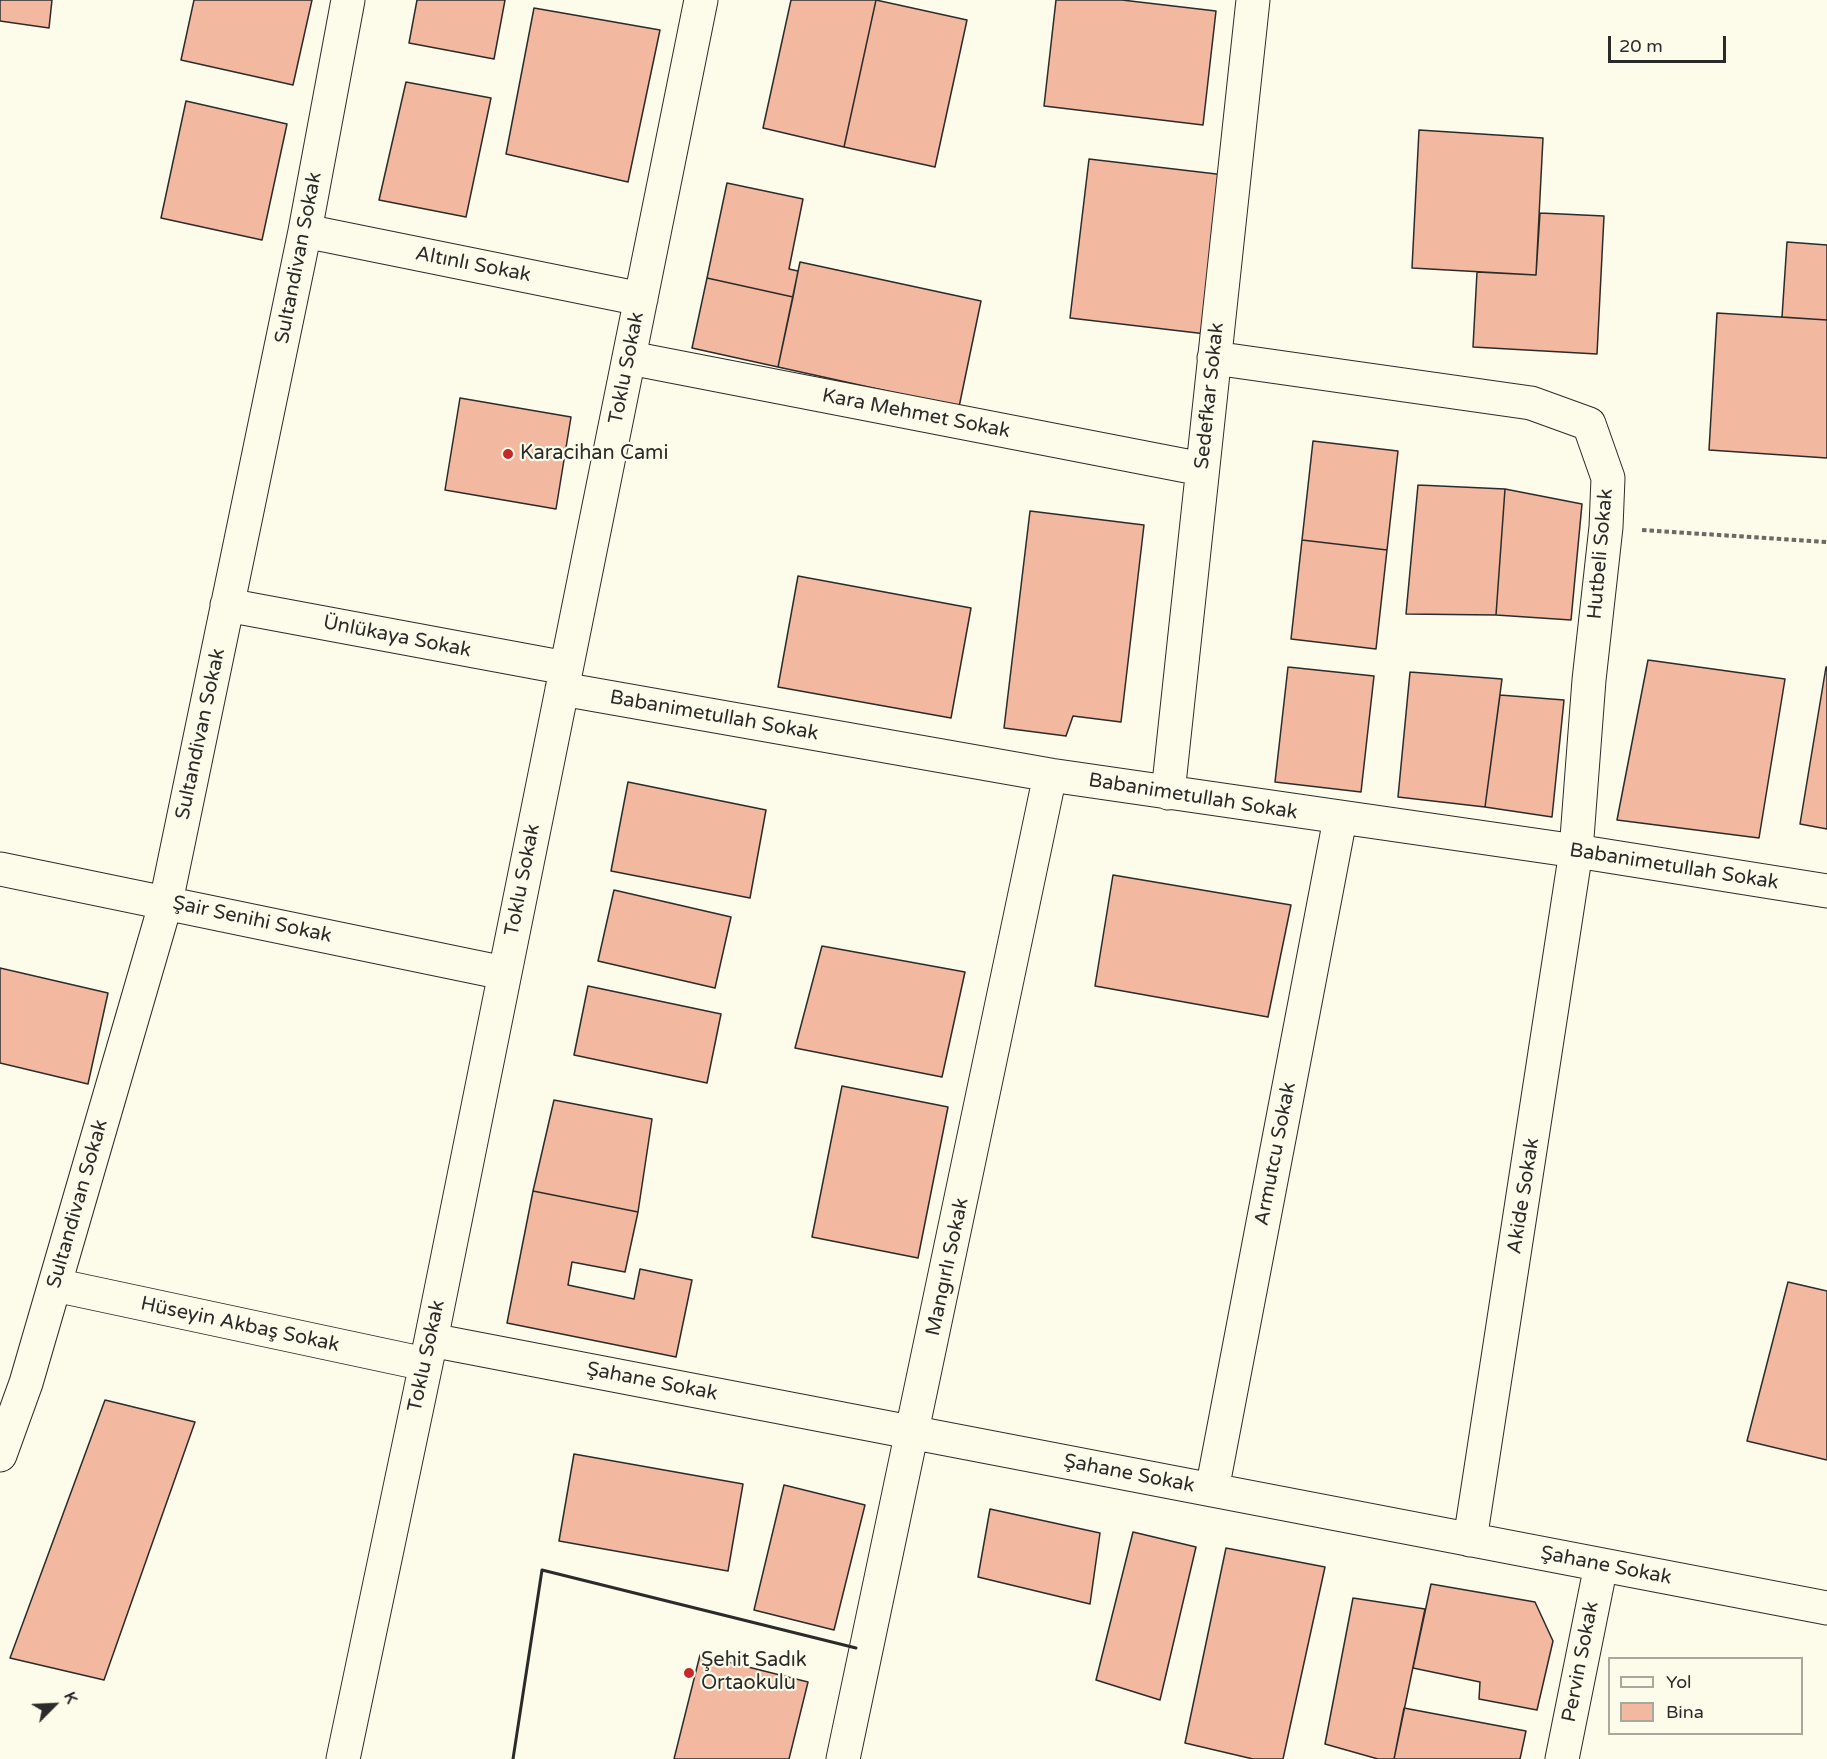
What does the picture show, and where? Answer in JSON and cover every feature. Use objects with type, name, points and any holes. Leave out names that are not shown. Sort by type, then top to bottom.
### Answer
[{"type":"street","name":"Sultandivan Sokak","points":[[0,1455],[55,1285],[85,1174],[166,902],[305,231],[348,0]]},
{"type":"street","name":"Toklu Sokak","points":[[343,1759],[428,1352],[701,0]]},
{"type":"street","name":"Sedefkar Sokak","points":[[1168,793],[1253,0]]},
{"type":"street","name":"Altınlı Sokak","points":[[305,231],[641,299]]},
{"type":"street","name":"Kara Mehmet Sokak","points":[[630,358],[1202,469]]},
{"type":"street","name":"Hutbeli Sokak","points":[[1214,358],[1531,403],[1589,424],[1608,478],[1606,527],[1589,680],[1576,851]]},
{"type":"street","name":"Ünlükaya Sokak","points":[[227,605],[564,678]]},
{"type":"street","name":"Babanimetullah Sokak","points":[[564,678],[1050,776],[1576,851],[1827,891]]},
{"type":"street","name":"Mangırlı Sokak","points":[[843,1759],[914,1432],[1050,776]]},
{"type":"street","name":"Armutcu Sokak","points":[[1212,1490],[1340,819]]},
{"type":"street","name":"Akide Sokak","points":[[1470,1540],[1576,851]]},
{"type":"street","name":"Şair Senihi Sokak","points":[[0,869],[504,974]]},
{"type":"street","name":"Hüseyin Akbaş Sokak","points":[[55,1285],[428,1352]]},
{"type":"street","name":"Şahane Sokak","points":[[428,1352],[914,1432],[1827,1608]]},
{"type":"street","name":"Pervin Sokak","points":[[1562,1759],[1601,1564]]},
{"type":"path","points":[[1606,527],[1827,542]]},
{"type":"building","points":[[0,0],[52,0],[49,28],[0,21]]},
{"type":"building","points":[[194,0],[312,0],[293,85],[181,60]]},
{"type":"building","points":[[417,0],[505,0],[494,59],[409,43]]},
{"type":"building","points":[[791,0],[876,0],[844,147],[763,128]]},
{"type":"building","points":[[876,0],[967,20],[935,167],[844,147]]},
{"type":"building","points":[[1056,0],[1122,0],[1216,11],[1203,125],[1044,106]]},
{"type":"building","points":[[534,8],[660,30],[628,182],[506,154]]},
{"type":"building","points":[[406,82],[491,98],[466,217],[379,200]]},
{"type":"building","points":[[186,101],[287,124],[262,240],[161,218]]},
{"type":"building","points":[[1419,130],[1543,138],[1536,275],[1412,268]]},
{"type":"building","points":[[1089,159],[1225,175],[1206,334],[1070,318]]},
{"type":"building","points":[[727,183],[803,199],[789,269],[798,271],[793,297],[707,278]]},
{"type":"building","points":[[1540,213],[1604,216],[1597,354],[1473,347],[1477,272],[1536,275]]},
{"type":"building","points":[[1787,242],[1827,245],[1827,320],[1782,317]]},
{"type":"building","points":[[800,262],[981,301],[959,407],[778,367]]},
{"type":"building","points":[[707,278],[793,297],[778,367],[692,348]]},
{"type":"building","points":[[1717,313],[1827,320],[1827,458],[1709,450]]},
{"type":"building","name":"Karacihan Cami","points":[[460,398],[571,417],[556,509],[445,490]]},
{"type":"building","points":[[1313,441],[1398,451],[1387,550],[1302,540]]},
{"type":"building","points":[[1418,485],[1505,489],[1496,615],[1406,614]]},
{"type":"building","points":[[1505,489],[1582,504],[1571,620],[1496,615]]},
{"type":"building","points":[[1030,511],[1144,525],[1121,722],[1073,716],[1066,736],[1004,728]]},
{"type":"building","points":[[1302,540],[1387,550],[1376,649],[1291,639]]},
{"type":"building","points":[[798,576],[971,608],[951,718],[778,687]]},
{"type":"building","points":[[1648,660],[1785,679],[1759,838],[1617,820]]},
{"type":"building","points":[[1288,667],[1374,676],[1361,792],[1275,782]]},
{"type":"building","points":[[1827,667],[1827,829],[1800,824]]},
{"type":"building","points":[[1410,672],[1502,679],[1485,807],[1398,797]]},
{"type":"building","points":[[1500,695],[1564,700],[1552,817],[1485,807]]},
{"type":"building","points":[[628,782],[766,810],[750,898],[611,871]]},
{"type":"building","points":[[1113,875],[1291,905],[1268,1017],[1095,986]]},
{"type":"building","points":[[614,890],[731,917],[715,988],[598,961]]},
{"type":"building","points":[[822,946],[965,972],[942,1077],[795,1048]]},
{"type":"building","points":[[0,968],[108,993],[88,1084],[0,1063]]},
{"type":"building","points":[[588,986],[721,1014],[707,1083],[574,1055]]},
{"type":"building","points":[[842,1086],[948,1107],[918,1258],[812,1237]]},
{"type":"building","points":[[554,1100],[652,1119],[638,1212],[533,1191]]},
{"type":"building","points":[[533,1191],[638,1212],[625,1272],[572,1262],[568,1285],[634,1299],[640,1269],[692,1280],[676,1357],[507,1323]]},
{"type":"building","points":[[1788,1282],[1827,1291],[1827,1460],[1747,1441]]},
{"type":"building","points":[[105,1400],[195,1422],[104,1680],[10,1658]]},
{"type":"building","points":[[574,1454],[743,1484],[728,1571],[559,1541]]},
{"type":"building","points":[[784,1485],[865,1505],[834,1630],[754,1610]]},
{"type":"building","points":[[990,1509],[1100,1533],[1090,1604],[978,1577]]},
{"type":"building","points":[[1133,1532],[1196,1547],[1160,1700],[1096,1680]]},
{"type":"building","points":[[1226,1548],[1325,1567],[1283,1759],[1253,1759],[1185,1743]]},
{"type":"building","points":[[1431,1584],[1535,1602],[1553,1641],[1537,1710],[1479,1699],[1480,1682],[1413,1668]]},
{"type":"building","points":[[1353,1598],[1425,1609],[1394,1759],[1378,1759],[1325,1744]]},
{"type":"building","points":[[700,1655],[808,1682],[789,1759],[674,1759]]},
{"type":"building","points":[[1404,1708],[1526,1731],[1520,1759],[1394,1759]]},
{"type":"wall","points":[[513,1759],[542,1570],[856,1648]]},
{"type":"place","name":"Karacihan Cami","points":[[508,454]]},
{"type":"place","name":"Şehit Sadık Ortaokulu","points":[[689,1673]]}]
